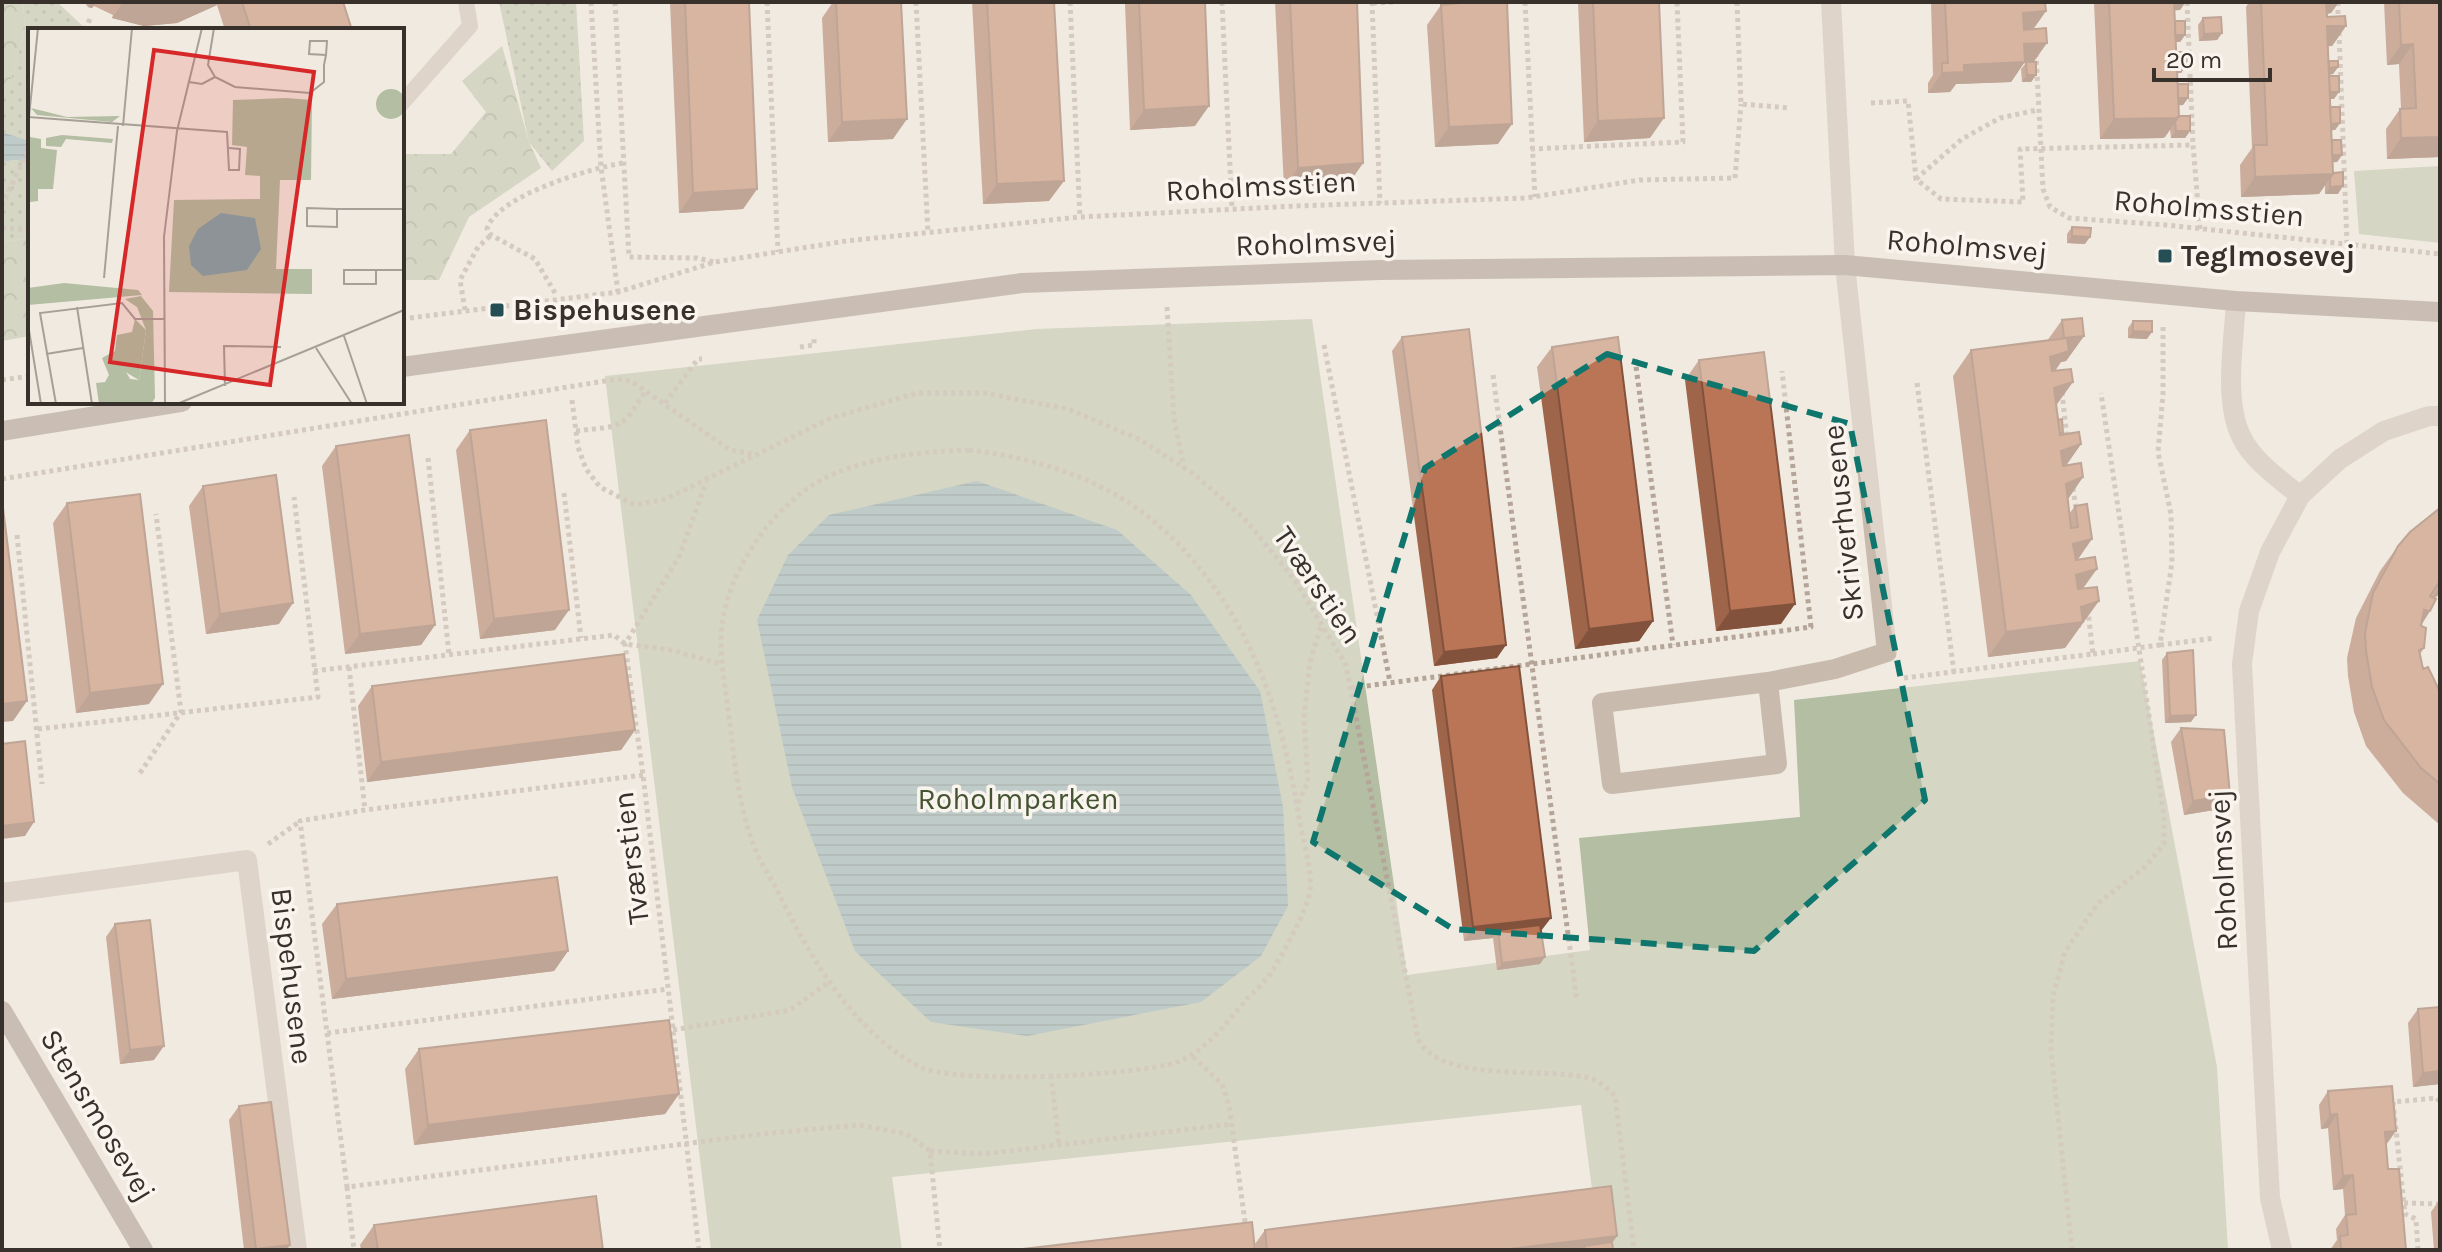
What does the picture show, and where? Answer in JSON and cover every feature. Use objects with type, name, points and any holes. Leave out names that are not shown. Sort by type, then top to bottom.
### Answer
[{"type":"street","points":[[1831,2],[1845,265]]},
{"type":"street","name":"Roholmsvej","points":[[404,367],[1022,283],[1380,270],[1845,265],[2236,301],[2440,312]]},
{"type":"street","name":"Skriverhusene","points":[[1768,682],[1777,764],[1612,784],[1602,703],[1768,682],[1835,669],[1887,652],[1845,265]]},
{"type":"street","points":[[2236,301],[2232,408],[2242,439],[2259,461],[2300,496]]},
{"type":"street","points":[[2,431],[170,404]]},
{"type":"street","name":"Roholmsvej","points":[[2282,1250],[2270,1198],[2242,664],[2249,611],[2270,552],[2300,496],[2340,459],[2384,431],[2429,416],[2440,416]]},
{"type":"street","name":"Bispehusene","points":[[2,893],[247,860],[297,1250]]},
{"type":"street","name":"Stensmosevej","points":[[2,1011],[143,1250]]},
{"type":"lane","points":[[404,101],[470,26],[466,2]]},
{"type":"path","points":[[591,2],[601,167],[618,292]]},
{"type":"path","points":[[615,2],[629,257],[697,258],[715,262]]},
{"type":"path","points":[[767,2],[778,252]]},
{"type":"path","points":[[916,2],[928,233]]},
{"type":"path","points":[[1070,2],[1080,217]]},
{"type":"path","points":[[1222,2],[1232,209]]},
{"type":"path","points":[[1380,203],[1372,3],[1396,2]]},
{"type":"path","points":[[1525,2],[1535,197]]},
{"type":"path","points":[[1531,149],[1683,142],[1677,2]]},
{"type":"path","points":[[1737,2],[1741,104],[1790,108]]},
{"type":"path","points":[[2187,2],[2200,229]]},
{"type":"path","points":[[2338,2],[2347,243]]},
{"type":"path","points":[[86,28],[90,19]]},
{"type":"path","points":[[2035,48],[2040,148]]},
{"type":"path","points":[[1871,103],[1908,101],[1916,179],[1941,199],[2023,202],[2020,149],[2193,145]]},
{"type":"path","name":"Roholmsstien","points":[[715,262],[846,241],[1080,217],[1535,197],[1640,180],[1735,178],[1741,104]]},
{"type":"path","points":[[1916,179],[1962,139],[2000,118],[2037,110]]},
{"type":"path","name":"Roholmsstien","points":[[2040,148],[2043,189],[2050,207],[2069,218],[2440,254]]},
{"type":"path","points":[[2,206],[28,150]]},
{"type":"path","points":[[555,293],[535,259],[491,235],[487,229],[488,223],[499,210],[518,199],[601,167],[623,163]]},
{"type":"path","points":[[2,228],[28,230]]},
{"type":"path","points":[[465,310],[460,280],[478,247],[491,235]]},
{"type":"path","points":[[404,319],[618,292],[715,262]]},
{"type":"path","points":[[1167,278],[1169,372],[1184,468]]},
{"type":"path","points":[[2160,645],[2172,562],[2171,514],[2158,452],[2163,394],[2163,294]]},
{"type":"path","points":[[785,348],[814,345],[810,312]]},
{"type":"path","points":[[1324,345],[1390,682]]},
{"type":"path","points":[[665,403],[698,359],[713,358]]},
{"type":"path","points":[[1635,359],[1673,645]]},
{"type":"path","points":[[1351,688],[1811,627],[1782,371]]},
{"type":"path","points":[[1493,375],[1577,1001]]},
{"type":"path","points":[[2,380],[28,376]]},
{"type":"path","points":[[2,479],[617,379],[631,381],[646,390],[730,450],[754,454]]},
{"type":"path","points":[[1917,383],[1954,673]]},
{"type":"path","points":[[2060,383],[2068,443]]},
{"type":"path","points":[[576,431],[620,426],[646,390]]},
{"type":"path","name":"Tværstien","points":[[572,400],[586,469],[600,487],[635,505],[666,499],[831,418],[917,393],[985,393],[1068,409],[1141,440],[1184,468],[1244,518],[1294,579],[1346,665],[1418,1039],[1423,1049],[1455,1067],[1592,1078],[1615,1096],[1634,1250]]},
{"type":"path","points":[[2072,1250],[2051,1050],[2053,996],[2065,952],[2098,903],[2145,867],[2164,844],[2164,817],[2101,393]]},
{"type":"path","points":[[969,450],[1012,455],[1071,472],[1153,521],[1188,555],[1221,594],[1249,642],[1272,699],[1297,805],[1311,886],[1308,902],[1269,976],[1193,1057],[1170,1065],[1051,1075],[962,1076],[924,1070],[885,1046],[829,982],[800,939],[753,843],[740,791],[722,664],[719,645],[724,610],[740,568],[766,528],[797,496],[835,475],[919,452],[969,450]]},
{"type":"path","points":[[428,458],[449,654]]},
{"type":"path","points":[[2071,473],[2077,518]]},
{"type":"path","points":[[625,644],[679,557],[706,481]]},
{"type":"path","points":[[564,493],[581,638]]},
{"type":"path","points":[[38,729],[318,697],[294,497]]},
{"type":"path","points":[[140,773],[181,712],[156,514]]},
{"type":"path","points":[[17,535],[42,784]]},
{"type":"path","points":[[2087,609],[2093,654]]},
{"type":"path","points":[[1297,805],[1308,782],[1304,718],[1310,662],[1322,625]]},
{"type":"path","points":[[1899,678],[2246,634]]},
{"type":"path","points":[[314,671],[614,635],[625,644],[671,650],[722,664]]},
{"type":"path","name":"Tværstien","points":[[625,644],[699,1250]]},
{"type":"path","points":[[349,667],[365,810]]},
{"type":"path","points":[[247,860],[300,821],[643,775]]},
{"type":"path","points":[[300,821],[354,1250]]},
{"type":"path","points":[[673,1030],[790,1010],[829,982]]},
{"type":"path","points":[[327,1033],[668,989]]},
{"type":"path","points":[[1193,1057],[1222,1084],[1232,1124],[1247,1236]]},
{"type":"path","points":[[1051,1075],[1059,1145]]},
{"type":"path","points":[[2418,1250],[2416,1219],[2405,1214],[2393,1102],[2437,1098],[2440,1102]]},
{"type":"path","points":[[347,1187],[762,1134],[859,1125],[907,1134],[930,1151],[984,1154],[1232,1124]]},
{"type":"path","points":[[930,1151],[940,1250]]},
{"type":"path","points":[[2404,1203],[2440,1204]]},
{"type":"highlighted area","points":[[1607,354],[1850,424],[1925,800],[1754,951],[1453,929],[1313,842],[1425,468]]},
{"type":"green space","points":[[2,2],[23,2],[25,29],[9,86],[2,93]]},
{"type":"green space","points":[[23,2],[57,2],[85,28],[28,28],[28,140],[2,132],[2,93],[9,86],[25,29]]},
{"type":"green space","points":[[499,2],[576,2],[584,141],[552,171],[529,142]]},
{"type":"green space","points":[[502,46],[529,142],[541,168],[469,217],[439,280],[404,280],[404,154],[451,154],[486,112],[462,81]]},
{"type":"green space","points":[[2,162],[28,162],[28,239],[2,241]]},
{"type":"green space","points":[[2440,166],[2440,243],[2359,234],[2354,171]]},
{"type":"green space","points":[[28,239],[28,336],[2,341],[2,241]]},
{"type":"green space","name":"Roholmparken","points":[[1312,319],[1407,975],[1590,950],[1579,838],[1800,817],[1794,700],[2140,661],[2217,1067],[2228,1250],[1600,1250],[1581,1105],[892,1177],[902,1250],[711,1250],[605,376],[1037,329]]},
{"type":"water","points":[[2,132],[28,140],[28,162],[2,162]]},
{"type":"water","points":[[977,481],[1117,530],[1191,595],[1260,691],[1283,807],[1288,906],[1261,956],[1201,1002],[1027,1036],[931,1022],[855,951],[792,787],[757,620],[788,555],[829,515]]},
{"type":"building","points":[[242,2],[343,2],[351,28],[250,28]]},
{"type":"building","points":[[685,2],[749,2],[757,189],[693,193]]},
{"type":"building","points":[[836,2],[901,2],[907,119],[842,122]]},
{"type":"building","points":[[987,2],[1054,2],[1064,181],[997,184]]},
{"type":"building","points":[[1139,2],[1205,2],[1209,106],[1144,110]]},
{"type":"building","points":[[1290,2],[1357,2],[1363,163],[1298,168]]},
{"type":"building","points":[[1507,2],[1512,124],[1449,127],[1441,5]]},
{"type":"building","points":[[1593,2],[1659,2],[1664,118],[1598,121]]},
{"type":"building","points":[[1945,2],[2045,2],[2046,11],[2023,13],[2024,30],[2046,28],[2047,43],[2024,44],[2025,62],[1964,65],[1964,72],[1942,73],[1942,63],[1948,63]]},
{"type":"building","points":[[2109,2],[2174,2],[2179,117],[2114,119]]},
{"type":"building","points":[[2261,2],[2326,2],[2327,17],[2345,16],[2346,26],[2327,26],[2333,174],[2255,177],[2254,145],[2267,145]]},
{"type":"building","points":[[2399,2],[2440,2],[2440,137],[2401,138],[2400,109],[2416,108],[2413,44],[2401,45]]},
{"type":"building","points":[[2221,17],[2222,33],[2204,34],[2203,18]]},
{"type":"building","points":[[2175,21],[2185,21],[2185,35],[2175,35]]},
{"type":"building","points":[[2176,52],[2186,52],[2186,66],[2177,66]]},
{"type":"building","points":[[2329,61],[2338,61],[2338,67],[2329,68]]},
{"type":"building","points":[[2026,62],[2036,62],[2036,75],[2027,75]]},
{"type":"building","points":[[2329,76],[2339,76],[2339,92],[2330,92]]},
{"type":"building","points":[[2178,84],[2188,84],[2188,98],[2178,98]]},
{"type":"building","points":[[2330,107],[2340,107],[2340,123],[2331,124]]},
{"type":"building","points":[[2179,116],[2190,116],[2190,131],[2176,131],[2175,122]]},
{"type":"building","points":[[2332,140],[2341,140],[2342,155],[2332,155]]},
{"type":"building","points":[[2343,172],[2343,186],[2330,187],[2333,173]]},
{"type":"building","points":[[2072,227],[2091,228],[2090,237],[2072,236]]},
{"type":"building","points":[[2082,318],[2084,336],[2064,338],[2062,320]]},
{"type":"building","points":[[2133,321],[2152,321],[2152,332],[2133,331]]},
{"type":"building","points":[[1469,329],[1506,645],[1444,652],[1402,337]]},
{"type":"building","points":[[1618,337],[1653,621],[1589,629],[1552,347]]},
{"type":"building","points":[[2067,338],[2069,351],[2050,357],[2052,371],[2071,369],[2073,382],[2054,388],[2060,435],[2079,432],[2081,444],[2061,451],[2063,466],[2081,463],[2083,477],[2066,484],[2071,528],[2078,527],[2075,506],[2087,504],[2092,539],[2073,544],[2076,560],[2095,557],[2097,569],[2076,575],[2078,589],[2097,587],[2099,601],[2081,607],[2083,622],[2006,632],[1971,350]]},
{"type":"building","points":[[1764,352],[1795,604],[1730,611],[1699,360]]},
{"type":"building","points":[[2062,419],[2063,433],[2060,434],[2058,420]]},
{"type":"building","points":[[546,420],[569,610],[494,619],[470,430]]},
{"type":"building","points":[[409,435],[435,625],[360,634],[336,446]]},
{"type":"building","points":[[276,475],[293,603],[220,614],[203,486]]},
{"type":"building","points":[[140,494],[163,684],[90,693],[67,503]]},
{"type":"building","points":[[2,508],[27,701],[2,704]]},
{"type":"building","points":[[2440,508],[2440,581],[2430,596],[2436,599],[2430,611],[2424,610],[2421,626],[2426,628],[2424,648],[2419,650],[2423,669],[2428,667],[2440,692],[2440,784],[2421,768],[2384,720],[2372,687],[2365,633],[2373,593],[2398,546]]},
{"type":"building","points":[[2193,650],[2196,715],[2170,716],[2167,653]]},
{"type":"building","points":[[624,654],[635,730],[381,762],[372,686]]},
{"type":"building","points":[[1519,666],[1551,918],[1473,927],[1441,676]]},
{"type":"building","points":[[2181,728],[2224,730],[2230,795],[2193,801]]},
{"type":"building","points":[[25,741],[34,822],[2,826],[2,744]]},
{"type":"building","points":[[557,877],[568,951],[346,979],[337,904]]},
{"type":"building","points":[[150,920],[164,1046],[130,1050],[115,924]]},
{"type":"building","points":[[1540,925],[1545,957],[1502,963],[1498,930]]},
{"type":"building","points":[[2440,1007],[2440,1071],[2423,1073],[2418,1009]]},
{"type":"building","points":[[669,1020],[679,1094],[428,1125],[419,1049]]},
{"type":"building","points":[[2392,1086],[2396,1131],[2385,1132],[2388,1169],[2399,1169],[2406,1250],[2341,1250],[2340,1236],[2348,1235],[2346,1215],[2356,1214],[2353,1175],[2343,1176],[2337,1114],[2330,1115],[2328,1091]]},
{"type":"building","points":[[271,1102],[290,1245],[256,1249],[239,1106]]},
{"type":"building","points":[[1611,1186],[1617,1236],[1501,1250],[1267,1250],[1265,1230]]},
{"type":"building","points":[[596,1196],[603,1250],[378,1250],[374,1225]]},
{"type":"building","points":[[1252,1222],[1255,1250],[1014,1250]]},
{"type":"building","points":[[1612,1242],[1613,1250],[1585,1250],[1584,1246]]},
{"type":"place","name":"Teglmosevej","points":[[2165,256]]},
{"type":"place","name":"Bispehusene","points":[[497,310]]}]
